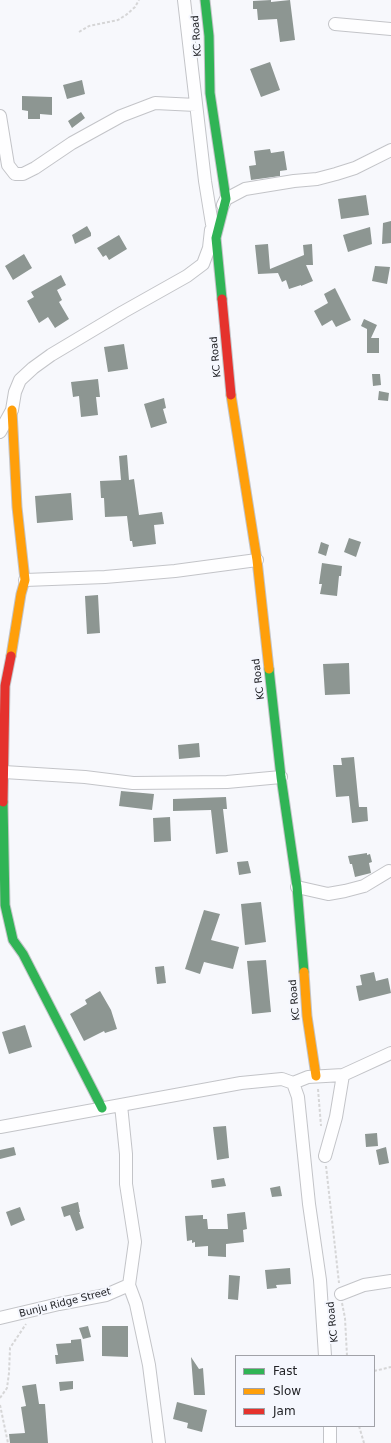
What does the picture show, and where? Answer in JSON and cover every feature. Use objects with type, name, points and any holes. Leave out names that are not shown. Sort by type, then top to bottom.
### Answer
[{"type":"street","points":[[102,1108],[23,954],[14,940],[5,905],[2,686],[15,635],[21,594],[25,580],[17,507],[12,410],[15,392],[20,380],[45,359],[123,312],[187,276],[203,264],[209,248],[212,224],[205,181],[184,0]]},
{"type":"street","name":"KC Road","points":[[205,0],[209,36],[210,93],[226,199],[216,238],[232,401],[257,560],[281,776],[297,888],[307,1016],[316,1076]]},
{"type":"street","points":[[335,24],[391,29]]},
{"type":"street","points":[[0,116],[8,165],[15,174],[23,174],[36,168],[72,143],[121,116],[155,103],[196,104]]},
{"type":"street","points":[[212,224],[226,199],[245,189],[317,179],[336,174],[355,168],[391,150]]},
{"type":"street","points":[[0,432],[12,410]]},
{"type":"street","points":[[25,580],[105,577],[257,560]]},
{"type":"street","points":[[4,772],[85,777],[133,783],[227,782],[281,776]]},
{"type":"street","points":[[297,888],[328,894],[346,891],[364,886],[389,871]]},
{"type":"street","points":[[0,930],[14,940]]},
{"type":"street","points":[[0,1127],[241,1083],[282,1079],[293,1083],[316,1076],[343,1075],[391,1052]]},
{"type":"street","points":[[324,1156],[336,1117],[343,1075]]},
{"type":"street","points":[[293,1083],[298,1097],[309,1204],[320,1280],[326,1355]]},
{"type":"street","points":[[121,1105],[126,1154],[126,1184],[135,1242],[129,1286],[136,1304],[149,1365],[159,1443]]},
{"type":"street","points":[[341,1294],[364,1286],[391,1281]]},
{"type":"street","name":"Bunju Ridge Street","points":[[0,1318],[65,1302],[106,1295],[129,1286]]},
{"type":"street","points":[[330,1427],[330,1443]]},
{"type":"path","points":[[79,32],[90,26],[118,20],[126,16],[135,7],[139,0]]},
{"type":"path","points":[[316,1076],[322,1132]]},
{"type":"path","name":"KC Road","points":[[324,1156],[345,1318],[347,1355]]},
{"type":"path","points":[[0,1398],[7,1388],[10,1348],[33,1311]]},
{"type":"path","points":[[375,1371],[391,1367]]},
{"type":"path","points":[[0,1404],[8,1443]]},
{"type":"path","points":[[359,1427],[364,1443]]},
{"type":"building","points":[[271,0],[271,2],[290,0],[295,40],[280,42],[277,19],[258,20],[257,9],[253,9],[253,1]]},
{"type":"building","points":[[270,62],[280,90],[261,97],[250,69]]},
{"type":"building","points":[[82,80],[85,94],[67,99],[63,85]]},
{"type":"building","points":[[22,96],[52,97],[52,115],[40,114],[40,119],[28,119],[28,111],[22,110]]},
{"type":"building","points":[[81,112],[85,118],[72,128],[68,121]]},
{"type":"building","points":[[270,149],[271,153],[284,151],[287,170],[280,171],[280,176],[251,180],[249,166],[256,165],[254,151]]},
{"type":"building","points":[[366,195],[369,215],[341,219],[338,199]]},
{"type":"building","points":[[391,221],[391,243],[382,244],[383,223]]},
{"type":"building","points":[[87,226],[91,236],[75,244],[72,235]]},
{"type":"building","points":[[370,227],[372,244],[348,252],[343,235]]},
{"type":"building","points":[[119,235],[127,249],[109,260],[106,255],[103,257],[97,248]]},
{"type":"building","points":[[268,244],[270,269],[304,255],[303,245],[312,244],[313,265],[306,265],[313,281],[289,289],[286,280],[282,282],[278,273],[258,274],[255,245]]},
{"type":"building","points":[[24,254],[32,268],[13,280],[5,266]]},
{"type":"building","points":[[375,266],[390,267],[387,284],[372,281]]},
{"type":"building","points":[[61,275],[66,285],[57,290],[62,300],[59,302],[69,319],[55,328],[48,317],[39,323],[27,301],[34,297],[31,292]]},
{"type":"building","points":[[335,288],[351,320],[336,327],[332,320],[322,326],[314,311],[328,303],[324,294]]},
{"type":"building","points":[[364,319],[377,325],[371,338],[379,338],[379,353],[367,353],[367,329],[361,326]]},
{"type":"building","points":[[124,344],[128,369],[108,372],[104,347]]},
{"type":"building","points":[[372,374],[380,374],[381,385],[373,386]]},
{"type":"building","points":[[98,379],[100,397],[96,397],[98,415],[81,417],[79,396],[73,397],[71,382]]},
{"type":"building","points":[[379,391],[389,393],[388,401],[378,400]]},
{"type":"building","points":[[164,398],[166,408],[163,409],[167,423],[151,428],[144,404]]},
{"type":"building","points":[[127,455],[129,480],[134,479],[139,515],[162,512],[164,524],[154,525],[156,544],[133,547],[132,541],[130,541],[127,516],[105,517],[104,498],[101,498],[100,481],[121,480],[119,456]]},
{"type":"building","points":[[71,493],[73,520],[37,523],[35,496]]},
{"type":"building","points":[[349,538],[361,542],[356,557],[344,552]]},
{"type":"building","points":[[321,542],[329,545],[326,556],[318,553]]},
{"type":"building","points":[[322,563],[342,566],[341,576],[339,576],[337,596],[320,594],[322,584],[319,584]]},
{"type":"building","points":[[98,595],[100,633],[87,634],[85,596]]},
{"type":"building","points":[[349,663],[350,694],[325,695],[323,664]]},
{"type":"building","points":[[199,743],[200,757],[179,759],[178,745]]},
{"type":"building","points":[[354,757],[359,807],[367,807],[368,821],[352,823],[349,796],[336,797],[333,765],[342,765],[341,758]]},
{"type":"building","points":[[121,791],[154,794],[152,810],[119,806]]},
{"type":"building","points":[[226,797],[227,809],[223,809],[228,852],[216,854],[211,810],[173,811],[173,799]]},
{"type":"building","points":[[170,817],[171,841],[154,842],[153,818]]},
{"type":"building","points":[[367,853],[367,855],[370,854],[372,862],[369,863],[371,873],[355,877],[352,864],[350,864],[348,856]]},
{"type":"building","points":[[248,861],[251,873],[239,875],[237,862]]},
{"type":"building","points":[[261,902],[266,942],[245,945],[241,904]]},
{"type":"building","points":[[204,910],[220,914],[211,940],[239,947],[233,969],[204,962],[200,974],[185,969]]},
{"type":"building","points":[[266,960],[271,1012],[252,1014],[247,961]]},
{"type":"building","points":[[164,966],[166,983],[157,984],[155,967]]},
{"type":"building","points":[[374,972],[376,981],[388,978],[391,993],[359,1001],[356,986],[362,985],[360,975]]},
{"type":"building","points":[[100,991],[111,1010],[117,1029],[105,1033],[104,1031],[84,1041],[70,1014],[87,1004],[85,1000]]},
{"type":"building","points":[[25,1025],[32,1047],[9,1054],[2,1032]]},
{"type":"building","points":[[226,1126],[229,1158],[217,1160],[213,1127]]},
{"type":"building","points":[[377,1133],[378,1146],[366,1147],[365,1134]]},
{"type":"building","points":[[14,1147],[16,1155],[0,1159],[0,1150]]},
{"type":"building","points":[[386,1147],[389,1163],[379,1165],[376,1150]]},
{"type":"building","points":[[224,1178],[226,1186],[212,1188],[211,1180]]},
{"type":"building","points":[[280,1186],[282,1196],[272,1197],[270,1188]]},
{"type":"building","points":[[78,1202],[79,1212],[84,1228],[76,1231],[70,1215],[64,1217],[61,1207]]},
{"type":"building","points":[[20,1207],[25,1220],[11,1226],[6,1212]]},
{"type":"building","points":[[245,1212],[247,1229],[243,1230],[244,1242],[226,1244],[226,1257],[208,1256],[208,1246],[195,1247],[195,1242],[192,1243],[192,1240],[187,1241],[185,1216],[203,1215],[203,1219],[207,1219],[208,1229],[228,1229],[227,1214]]},
{"type":"building","points":[[290,1268],[291,1284],[276,1285],[277,1288],[267,1289],[265,1270]]},
{"type":"building","points":[[229,1275],[240,1276],[238,1300],[228,1299]]},
{"type":"building","points":[[88,1326],[91,1337],[83,1339],[79,1328]]},
{"type":"building","points":[[102,1326],[128,1326],[128,1357],[102,1356]]},
{"type":"building","points":[[81,1339],[84,1361],[56,1364],[55,1355],[58,1355],[56,1344],[71,1343],[71,1340]]},
{"type":"building","points":[[191,1357],[199,1369],[203,1368],[205,1395],[194,1395]]},
{"type":"building","points":[[73,1381],[73,1389],[60,1391],[59,1382]]},
{"type":"building","points":[[36,1384],[39,1404],[45,1404],[48,1443],[10,1443],[9,1434],[25,1433],[21,1407],[26,1406],[22,1386]]},
{"type":"building","points":[[177,1402],[207,1410],[202,1432],[187,1428],[188,1423],[173,1419]]},
{"type":"traffic: fast","points":[[205,0],[209,36],[210,93],[226,199],[216,238],[222,299]]},
{"type":"traffic: fast","points":[[269,669],[281,777],[297,887],[304,972]]},
{"type":"traffic: fast","points":[[3,802],[5,905],[13,940],[23,954],[102,1108]]},
{"type":"traffic: slow","points":[[231,395],[257,560],[269,669]]},
{"type":"traffic: slow","points":[[11,656],[21,594],[25,580],[17,507],[12,410]]},
{"type":"traffic: slow","points":[[304,972],[307,1016],[316,1076]]},
{"type":"traffic: jam","points":[[222,299],[231,395]]},
{"type":"traffic: jam","points":[[3,802],[5,686],[11,656]]}]
